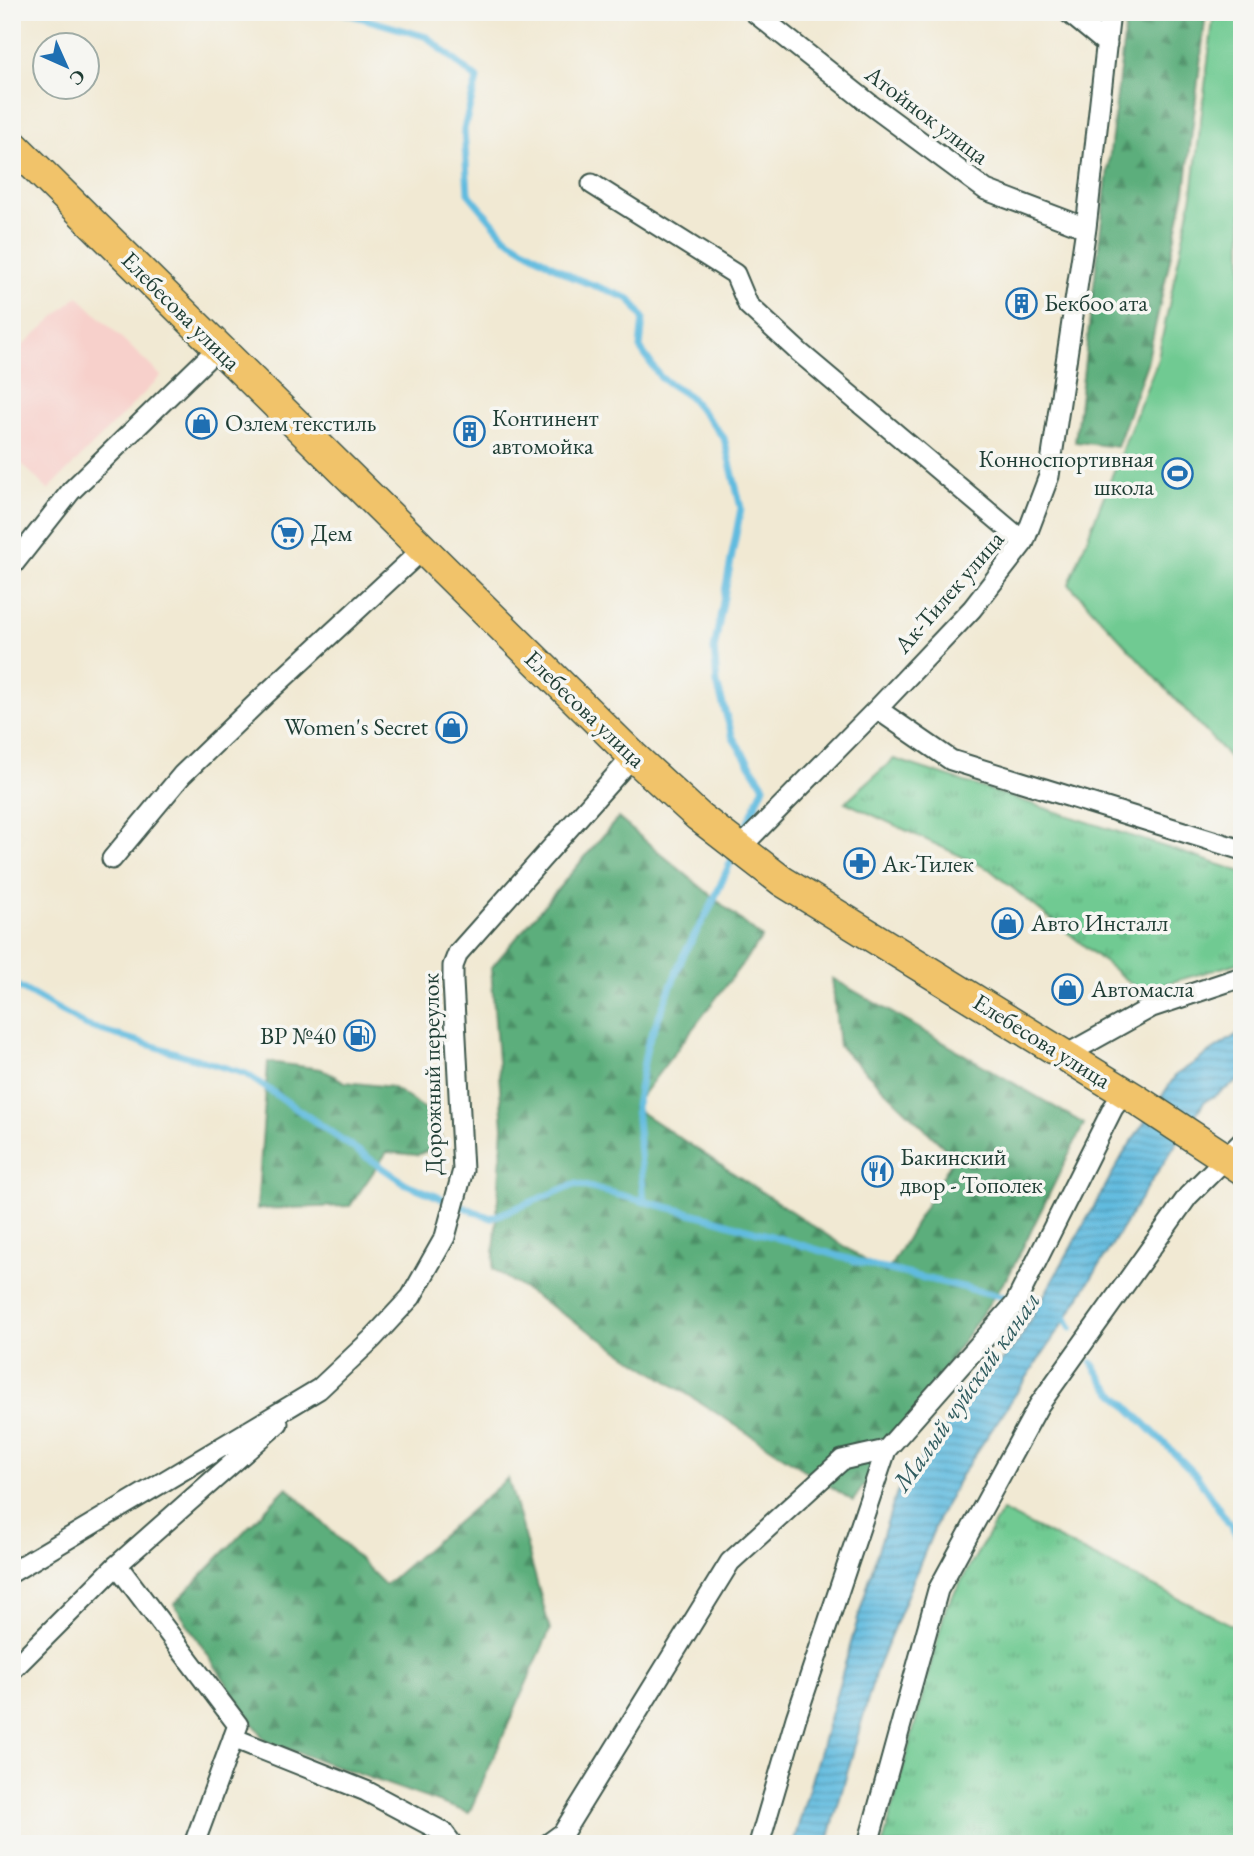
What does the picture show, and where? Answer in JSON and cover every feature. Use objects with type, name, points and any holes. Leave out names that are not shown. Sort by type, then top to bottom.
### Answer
[{"type":"main road","name":"Елебесова улица","points":[[14,150],[633,756],[698,816],[782,881],[1231,1155]]},
{"type":"street","name":"Атойнок улица","points":[[754,12],[986,190],[1086,228]]},
{"type":"street","points":[[1068,12],[1107,44]]},
{"type":"street","name":"Ак-Тилек улица","points":[[739,849],[972,609],[1024,542],[1049,476],[1086,228],[1110,12]]},
{"type":"street","points":[[592,184],[735,274],[748,304],[765,320],[1024,542]]},
{"type":"street","points":[[12,566],[71,491],[218,348]]},
{"type":"street","points":[[112,859],[182,775],[423,549]]},
{"type":"street","points":[[877,709],[951,760],[1242,850]]},
{"type":"street","name":"Дорожный переулок","points":[[12,1572],[319,1389],[372,1339],[411,1297],[445,1237],[463,1170],[453,981],[453,966],[458,953],[633,756]]},
{"type":"street","points":[[1065,1056],[1152,1007],[1242,977]]},
{"type":"street","points":[[760,1844],[796,1718],[886,1450],[1014,1304],[1113,1108],[1130,1095]]},
{"type":"street","points":[[868,1844],[938,1590],[1039,1405],[1188,1196],[1231,1155]]},
{"type":"street","points":[[12,1670],[117,1565],[319,1389]]},
{"type":"street","points":[[548,1844],[563,1833],[730,1562],[842,1460],[886,1450]]},
{"type":"street","points":[[117,1565],[238,1725],[194,1844]]},
{"type":"street","points":[[233,1738],[366,1791],[443,1832],[452,1844]]},
{"type":"shaded area","points":[[78,296],[161,376],[48,490],[12,454],[12,355]]},
{"type":"green space","points":[[1127,12],[1206,13],[1185,191],[1147,363],[1117,447],[1075,442]]},
{"type":"green space","name":"Конноспортивная школа","points":[[1214,12],[1242,12],[1242,771],[1069,584],[1157,362],[1192,195]]},
{"type":"green space","points":[[894,759],[1242,872],[1242,962],[1140,991],[989,869],[845,802]]},
{"type":"green space","points":[[618,818],[762,938],[633,1107],[886,1274],[954,1157],[839,1046],[832,978],[1084,1124],[1010,1273],[853,1501],[493,1269],[503,1127],[491,968]]},
{"type":"green space","points":[[268,1062],[321,1069],[345,1082],[392,1087],[428,1111],[444,1144],[417,1155],[387,1152],[350,1206],[257,1209]]},
{"type":"green space","points":[[508,1478],[550,1630],[469,1813],[265,1741],[174,1604],[287,1487],[385,1585]]},
{"type":"green space","points":[[1002,1511],[1242,1630],[1242,1844],[883,1844],[946,1607]]},
{"type":"water","points":[[1242,1031],[1242,1079],[1204,1102],[1066,1319],[960,1477],[939,1517],[876,1671],[827,1844],[793,1844],[897,1492],[933,1441],[1018,1342],[1124,1153],[1176,1075]]},
{"type":"waterway","points":[[341,12],[427,37],[477,79],[464,129],[468,193],[505,237],[572,277],[630,299],[643,318],[640,348],[661,378],[689,396],[724,438],[741,508],[714,649],[717,684],[733,738],[764,786],[741,838]]},
{"type":"waterway","points":[[644,1202],[636,1106],[647,1046],[683,956],[711,906],[735,852]]},
{"type":"waterway","name":"Малый чуйский канал","points":[[12,983],[87,1026],[246,1074],[406,1184],[491,1218],[576,1184],[710,1218],[869,1265],[1047,1307]]},
{"type":"waterway","points":[[1066,1319],[1071,1328]]},
{"type":"waterway","points":[[1092,1363],[1106,1385],[1197,1476],[1242,1543]]},
{"type":"place","name":"Бекбоо ата","points":[[1021,303]]},
{"type":"place","name":"Озлем текстиль","points":[[202,423]]},
{"type":"place","name":"Континент автомойка","points":[[469,432]]},
{"type":"place","name":"Конноспортивная школа","points":[[1177,473]]},
{"type":"place","name":"Дем","points":[[288,533]]},
{"type":"place","name":"Women's Secret","points":[[451,727]]},
{"type":"place","name":"Ак-Тилек","points":[[859,864]]},
{"type":"place","name":"Авто Инсталл","points":[[1008,923]]},
{"type":"place","name":"Автомасла","points":[[1068,989]]},
{"type":"place","name":"BP №40","points":[[359,1036]]},
{"type":"place","name":"Бакинский двор - Тополек","points":[[877,1171]]}]
